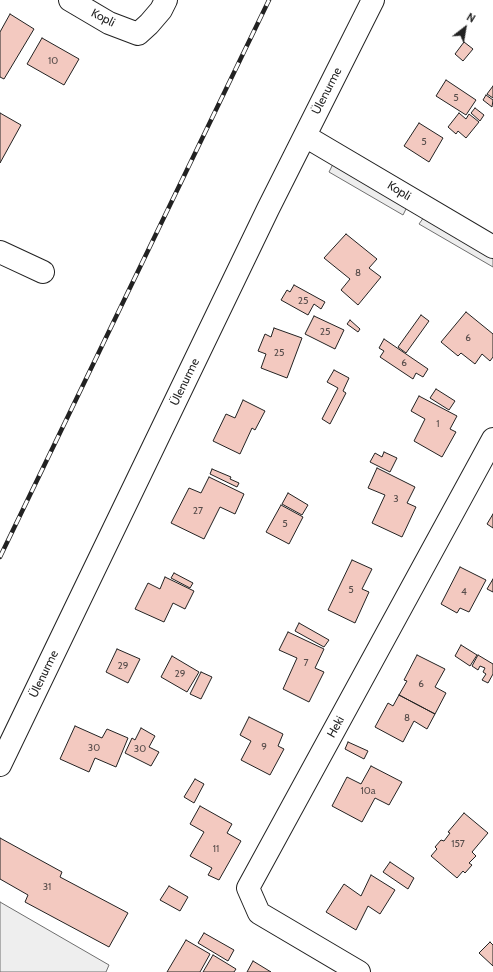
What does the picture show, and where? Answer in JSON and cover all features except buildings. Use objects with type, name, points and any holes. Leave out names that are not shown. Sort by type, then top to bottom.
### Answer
[{"type":"street","name":"Kopli","points":[[70,0],[109,23],[138,34],[157,14],[166,0]]},
{"type":"street","name":"Ülenurme","points":[[0,765],[304,136],[373,0]]},
{"type":"street","name":"Kopli","points":[[304,136],[493,247]]},
{"type":"street","points":[[0,252],[43,272]]},
{"type":"street","name":"Heki","points":[[359,972],[259,913],[248,888],[493,439]]},
{"type":"shaded area","points":[[333,164],[407,207],[403,215],[329,172]]},
{"type":"shaded area","points":[[424,217],[493,257],[493,267],[419,224]]},
{"type":"shaded area","points":[[0,902],[109,965],[106,972],[0,972]]},
{"type":"railway","points":[[0,557],[269,0]]}]
